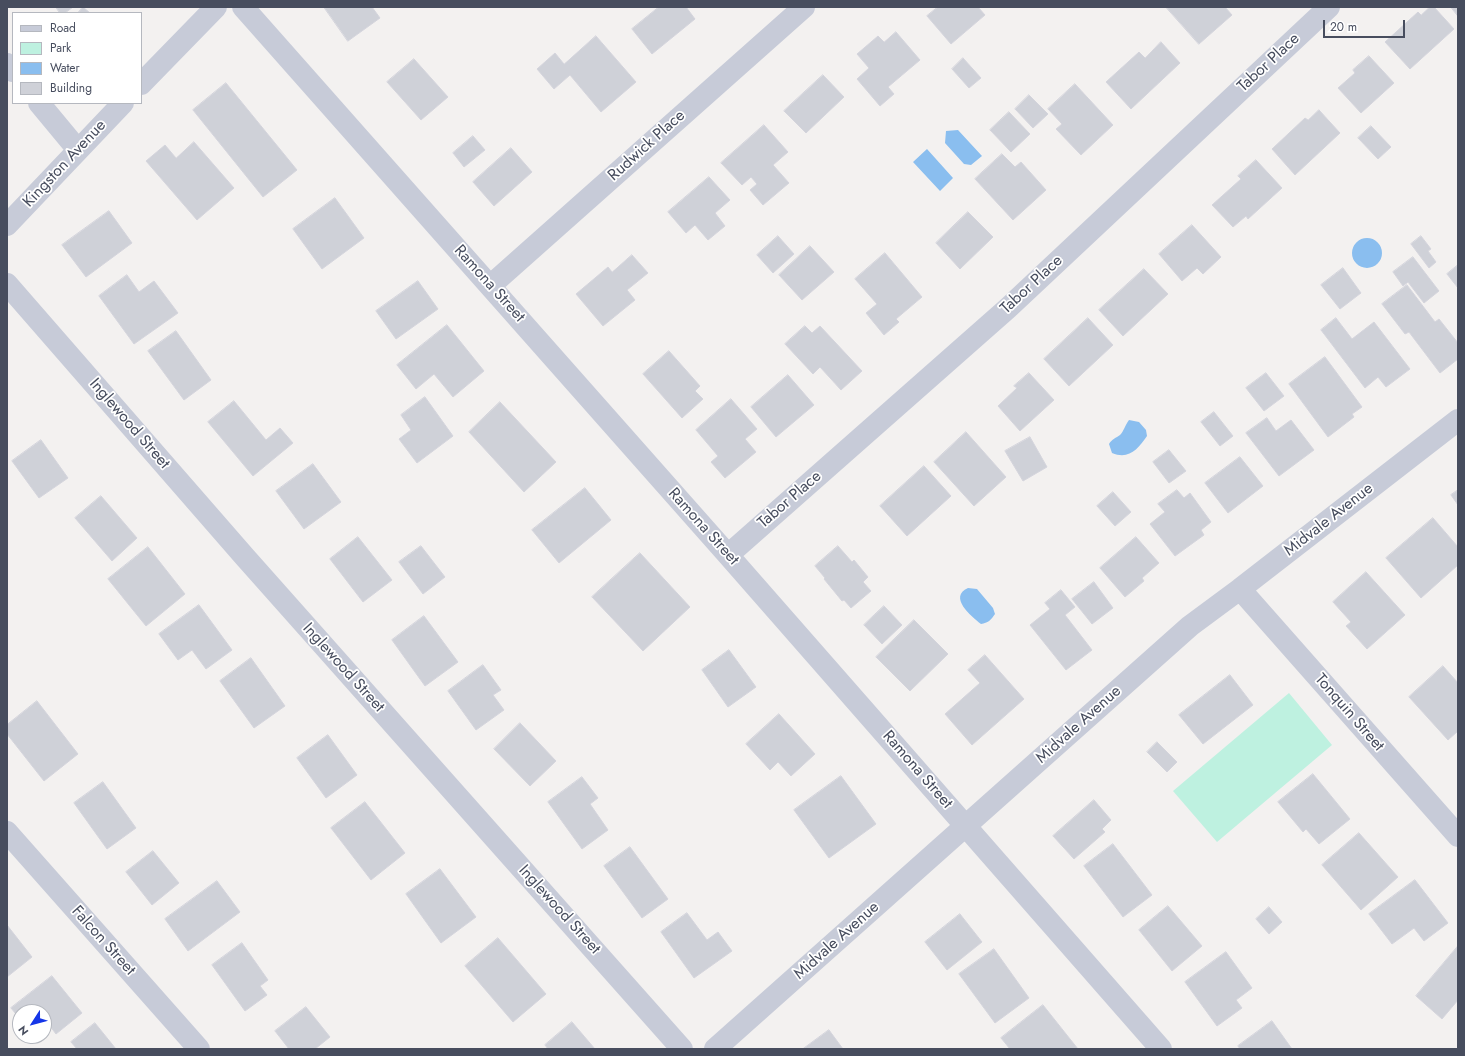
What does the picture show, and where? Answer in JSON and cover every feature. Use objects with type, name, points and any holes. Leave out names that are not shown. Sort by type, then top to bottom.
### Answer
[{"type":"street","points":[[142,83],[216,7]]},
{"type":"street","name":"Ramona Street","points":[[243,7],[728,554],[1161,1049]]},
{"type":"street","name":"Rudwick Place","points":[[490,286],[804,7]]},
{"type":"street","name":"Tabor Place","points":[[728,554],[1008,308],[1329,7]]},
{"type":"street","points":[[40,104],[78,150]]},
{"type":"street","name":"Kingston Avenue","points":[[7,225],[122,104]]},
{"type":"street","name":"Inglewood Street","points":[[7,284],[244,556],[682,1049]]},
{"type":"street","name":"Midvale Avenue","points":[[715,1049],[1190,626],[1458,420]]},
{"type":"street","name":"Tonquin Street","points":[[1240,589],[1458,836]]},
{"type":"street","name":"Falcon Street","points":[[7,832],[199,1049]]},
{"type":"green space","points":[[1289,693],[1332,745],[1217,842],[1173,791]]},
{"type":"water","points":[[958,130],[982,156],[971,165],[964,164],[945,143],[946,131]]},
{"type":"water","points":[[927,149],[953,178],[940,191],[913,162]]},
{"type":"water","points":[[1367,238],[1377,243],[1382,253],[1377,263],[1367,268],[1357,263],[1352,253],[1357,243]]},
{"type":"water","points":[[1129,420],[1139,422],[1146,430],[1147,436],[1136,449],[1128,454],[1118,455],[1112,453],[1109,444],[1120,435]]},
{"type":"water","points":[[968,588],[977,589],[993,608],[995,614],[991,620],[981,624],[963,606],[960,596],[962,592]]},
{"type":"building","points":[[56,7],[73,7],[66,12],[59,12]]},
{"type":"building","points":[[83,7],[89,12],[79,12]]},
{"type":"building","points":[[324,7],[372,7],[380,18],[348,41]]},
{"type":"building","points":[[659,7],[686,7],[695,19],[652,54],[632,29]]},
{"type":"building","points":[[938,7],[978,7],[985,15],[951,44],[927,16]]},
{"type":"building","points":[[1166,7],[1225,7],[1232,15],[1199,44]]},
{"type":"building","points":[[1430,7],[1434,7],[1454,29],[1410,69],[1385,42],[1418,12],[1421,15]]},
{"type":"building","points":[[1451,7],[1458,7],[1458,16]]},
{"type":"building","points":[[896,32],[920,60],[888,87],[894,94],[880,106],[857,79],[869,68],[857,54],[878,36],[884,42]]},
{"type":"building","points":[[596,36],[636,82],[601,112],[570,75],[554,89],[537,69],[555,53],[564,64]]},
{"type":"building","points":[[1161,42],[1180,63],[1131,109],[1106,82],[1139,52],[1145,58]]},
{"type":"building","points":[[1369,56],[1394,83],[1361,113],[1338,88],[1355,73],[1353,70]]},
{"type":"building","points":[[963,58],[981,78],[969,88],[952,69]]},
{"type":"building","points":[[414,59],[448,97],[421,120],[387,82]]},
{"type":"building","points":[[823,75],[844,97],[806,133],[784,111]]},
{"type":"building","points":[[226,83],[297,170],[263,197],[193,110]]},
{"type":"building","points":[[1075,84],[1113,125],[1081,155],[1056,129],[1062,124],[1048,109]]},
{"type":"building","points":[[1029,95],[1048,114],[1033,128],[1015,109]]},
{"type":"building","points":[[1319,110],[1340,133],[1295,175],[1272,149],[1305,118],[1308,120]]},
{"type":"building","points":[[1009,112],[1030,134],[1011,152],[990,130]]},
{"type":"building","points":[[764,125],[788,152],[773,165],[789,183],[763,205],[750,190],[757,184],[751,177],[742,185],[721,163]]},
{"type":"building","points":[[1371,126],[1391,147],[1378,159],[1358,138]]},
{"type":"building","points":[[473,136],[485,150],[464,167],[453,153]]},
{"type":"building","points":[[194,142],[234,188],[197,220],[146,161],[165,145],[176,158]]},
{"type":"building","points":[[511,148],[532,172],[494,206],[473,182]]},
{"type":"building","points":[[1002,154],[1015,167],[1021,162],[1046,190],[1013,220],[975,179]]},
{"type":"building","points":[[1256,160],[1282,188],[1248,219],[1246,216],[1233,227],[1212,205],[1241,179],[1238,176]]},
{"type":"building","points":[[709,177],[730,200],[715,213],[725,226],[708,240],[695,225],[686,233],[668,212]]},
{"type":"building","points":[[335,198],[364,238],[322,269],[293,229]]},
{"type":"building","points":[[109,211],[132,243],[86,277],[62,245]]},
{"type":"building","points":[[968,212],[993,237],[960,269],[936,243]]},
{"type":"building","points":[[1192,225],[1221,257],[1203,274],[1197,268],[1182,281],[1159,254]]},
{"type":"building","points":[[778,236],[794,254],[773,273],[757,255]]},
{"type":"building","points":[[1421,236],[1431,249],[1428,251],[1436,262],[1429,268],[1411,244]]},
{"type":"building","points":[[810,246],[834,272],[802,300],[779,275]]},
{"type":"building","points":[[885,253],[922,297],[896,319],[899,322],[884,335],[866,313],[877,304],[855,279]]},
{"type":"building","points":[[632,255],[648,273],[627,290],[635,300],[603,326],[576,294],[608,267],[612,272]]},
{"type":"building","points":[[1413,257],[1439,291],[1424,303],[1408,282],[1403,286],[1393,272]]},
{"type":"building","points":[[1458,265],[1458,288],[1447,274]]},
{"type":"building","points":[[1343,268],[1361,293],[1340,309],[1321,285]]},
{"type":"building","points":[[1144,269],[1168,294],[1123,336],[1099,310]]},
{"type":"building","points":[[127,275],[139,292],[154,281],[178,313],[134,344],[99,296]]},
{"type":"building","points":[[418,281],[438,309],[396,339],[376,311]]},
{"type":"building","points":[[1407,285],[1435,322],[1439,319],[1458,343],[1458,359],[1440,373],[1409,332],[1405,334],[1382,304]]},
{"type":"building","points":[[1088,318],[1113,345],[1069,386],[1044,359]]},
{"type":"building","points":[[1336,318],[1352,339],[1374,322],[1410,369],[1386,387],[1378,377],[1365,388],[1321,330]]},
{"type":"building","points":[[447,325],[484,371],[453,397],[434,374],[416,389],[397,365]]},
{"type":"building","points":[[805,326],[812,333],[820,326],[862,371],[841,390],[820,367],[813,374],[785,344]]},
{"type":"building","points":[[176,331],[211,380],[184,400],[148,351]]},
{"type":"building","points":[[669,351],[700,386],[695,391],[703,399],[682,418],[643,374]]},
{"type":"building","points":[[1325,357],[1362,407],[1352,414],[1354,417],[1328,437],[1289,384]]},
{"type":"building","points":[[1029,373],[1054,400],[1020,431],[998,406],[1017,388],[1014,386]]},
{"type":"building","points":[[1266,373],[1284,396],[1264,411],[1246,388]]},
{"type":"building","points":[[788,375],[814,405],[776,437],[751,407]]},
{"type":"building","points":[[425,397],[453,436],[417,463],[399,439],[411,430],[401,415]]},
{"type":"building","points":[[731,399],[757,429],[745,439],[756,452],[725,478],[711,462],[718,456],[696,430]]},
{"type":"building","points":[[234,401],[266,440],[280,428],[293,443],[253,476],[208,422]]},
{"type":"building","points":[[500,402],[556,462],[524,492],[469,432]]},
{"type":"building","points":[[1214,412],[1233,436],[1220,446],[1201,422]]},
{"type":"building","points":[[1267,418],[1276,431],[1291,420],[1314,450],[1279,476],[1246,433]]},
{"type":"building","points":[[966,432],[1006,477],[974,506],[934,462]]},
{"type":"building","points":[[1030,437],[1047,467],[1023,481],[1005,451]]},
{"type":"building","points":[[41,440],[68,478],[39,498],[12,461]]},
{"type":"building","points":[[1169,450],[1186,471],[1169,483],[1153,462]]},
{"type":"building","points":[[1240,457],[1263,486],[1228,513],[1205,483]]},
{"type":"building","points":[[313,464],[341,502],[304,529],[276,491]]},
{"type":"building","points":[[924,466],[951,496],[907,536],[880,506]]},
{"type":"building","points":[[585,488],[611,520],[559,563],[532,530]]},
{"type":"building","points":[[1177,490],[1184,498],[1190,493],[1211,522],[1201,530],[1204,535],[1175,556],[1150,524],[1165,512],[1158,504]]},
{"type":"building","points":[[1458,490],[1458,505],[1451,495]]},
{"type":"building","points":[[1113,492],[1131,512],[1115,526],[1097,506]]},
{"type":"building","points":[[101,496],[137,538],[112,561],[75,518]]},
{"type":"building","points":[[1433,518],[1458,547],[1458,565],[1421,598],[1386,558]]},
{"type":"building","points":[[358,537],[392,580],[363,602],[330,559]]},
{"type":"building","points":[[1136,537],[1159,563],[1142,578],[1144,581],[1125,597],[1100,568]]},
{"type":"building","points":[[421,546],[445,577],[423,594],[399,562]]},
{"type":"building","points":[[838,546],[852,562],[854,560],[868,577],[863,582],[871,591],[851,608],[844,600],[842,601],[815,566]]},
{"type":"building","points":[[148,547],[185,594],[146,626],[108,579]]},
{"type":"building","points":[[640,553],[690,607],[643,651],[592,597]]},
{"type":"building","points":[[1366,572],[1405,615],[1367,649],[1346,626],[1351,622],[1333,602]]},
{"type":"building","points":[[1094,582],[1113,608],[1092,624],[1072,599]]},
{"type":"building","points":[[1061,590],[1075,607],[1065,615],[1092,650],[1066,670],[1030,625],[1050,609],[1045,603]]},
{"type":"building","points":[[199,605],[232,650],[206,669],[192,650],[178,660],[159,634]]},
{"type":"building","points":[[884,606],[902,625],[882,644],[864,625]]},
{"type":"building","points":[[424,616],[458,662],[425,686],[392,640]]},
{"type":"building","points":[[914,620],[948,654],[910,691],[876,657]]},
{"type":"building","points":[[729,650],[756,687],[728,707],[702,670]]},
{"type":"building","points":[[985,655],[1024,699],[972,745],[945,714],[980,683],[968,670]]},
{"type":"building","points":[[251,658],[285,706],[254,728],[220,681]]},
{"type":"building","points":[[483,665],[501,690],[493,695],[504,710],[476,730],[448,691]]},
{"type":"building","points":[[1443,666],[1458,683],[1458,731],[1448,740],[1409,697]]},
{"type":"building","points":[[1230,675],[1253,705],[1203,744],[1179,715]]},
{"type":"building","points":[[37,701],[78,754],[44,781],[7,734],[7,725]]},
{"type":"building","points":[[779,714],[815,754],[791,776],[778,762],[770,770],[746,744]]},
{"type":"building","points":[[520,723],[556,761],[530,786],[494,749]]},
{"type":"building","points":[[328,735],[357,775],[326,798],[297,758]]},
{"type":"building","points":[[1157,742],[1177,762],[1167,772],[1147,752]]},
{"type":"building","points":[[1313,774],[1350,819],[1319,844],[1306,829],[1303,832],[1278,802]]},
{"type":"building","points":[[841,776],[876,824],[829,858],[794,810]]},
{"type":"building","points":[[582,777],[598,798],[590,804],[608,830],[582,849],[548,802]]},
{"type":"building","points":[[103,782],[136,828],[107,849],[74,803]]},
{"type":"building","points":[[1094,800],[1111,820],[1102,829],[1105,832],[1074,859],[1053,836]]},
{"type":"building","points":[[365,802],[405,853],[371,880],[331,828]]},
{"type":"building","points":[[1359,833],[1398,877],[1361,910],[1322,865]]},
{"type":"building","points":[[1113,844],[1152,895],[1123,917],[1084,866]]},
{"type":"building","points":[[630,847],[668,899],[642,918],[604,866]]},
{"type":"building","points":[[153,851],[179,883],[152,905],[126,872]]},
{"type":"building","points":[[440,869],[476,917],[441,943],[406,894]]},
{"type":"building","points":[[1415,880],[1448,923],[1424,941],[1414,928],[1392,944],[1369,914]]},
{"type":"building","points":[[217,881],[240,912],[188,951],[165,919]]},
{"type":"building","points":[[1168,906],[1202,946],[1172,971],[1139,930]]},
{"type":"building","points":[[1269,907],[1282,922],[1269,934],[1256,919]]},
{"type":"building","points":[[687,913],[707,940],[718,932],[732,951],[694,978],[661,932]]},
{"type":"building","points":[[960,914],[982,942],[947,970],[925,942]]},
{"type":"building","points":[[7,925],[32,957],[7,977]]},
{"type":"building","points":[[498,938],[546,994],[513,1022],[465,966]]},
{"type":"building","points":[[242,943],[268,980],[260,986],[267,995],[245,1011],[212,965]]},
{"type":"building","points":[[1458,946],[1458,1000],[1442,1019],[1416,996]]},
{"type":"building","points":[[994,949],[1029,998],[995,1023],[959,974]]},
{"type":"building","points":[[1226,952],[1252,988],[1236,1000],[1242,1008],[1217,1026],[1185,982]]},
{"type":"building","points":[[52,976],[82,1013],[56,1034],[52,1029],[52,1004],[16,1004]]},
{"type":"building","points":[[1043,1005],[1078,1049],[1010,1049],[1001,1038]]},
{"type":"building","points":[[306,1007],[330,1037],[315,1049],[289,1049],[275,1031]]},
{"type":"building","points":[[1272,1021],[1292,1049],[1240,1049],[1238,1046]]},
{"type":"building","points":[[572,1022],[595,1049],[548,1049],[545,1045]]},
{"type":"building","points":[[95,1023],[116,1049],[77,1049],[71,1042]]},
{"type":"building","points":[[829,1030],[843,1049],[803,1049]]}]
